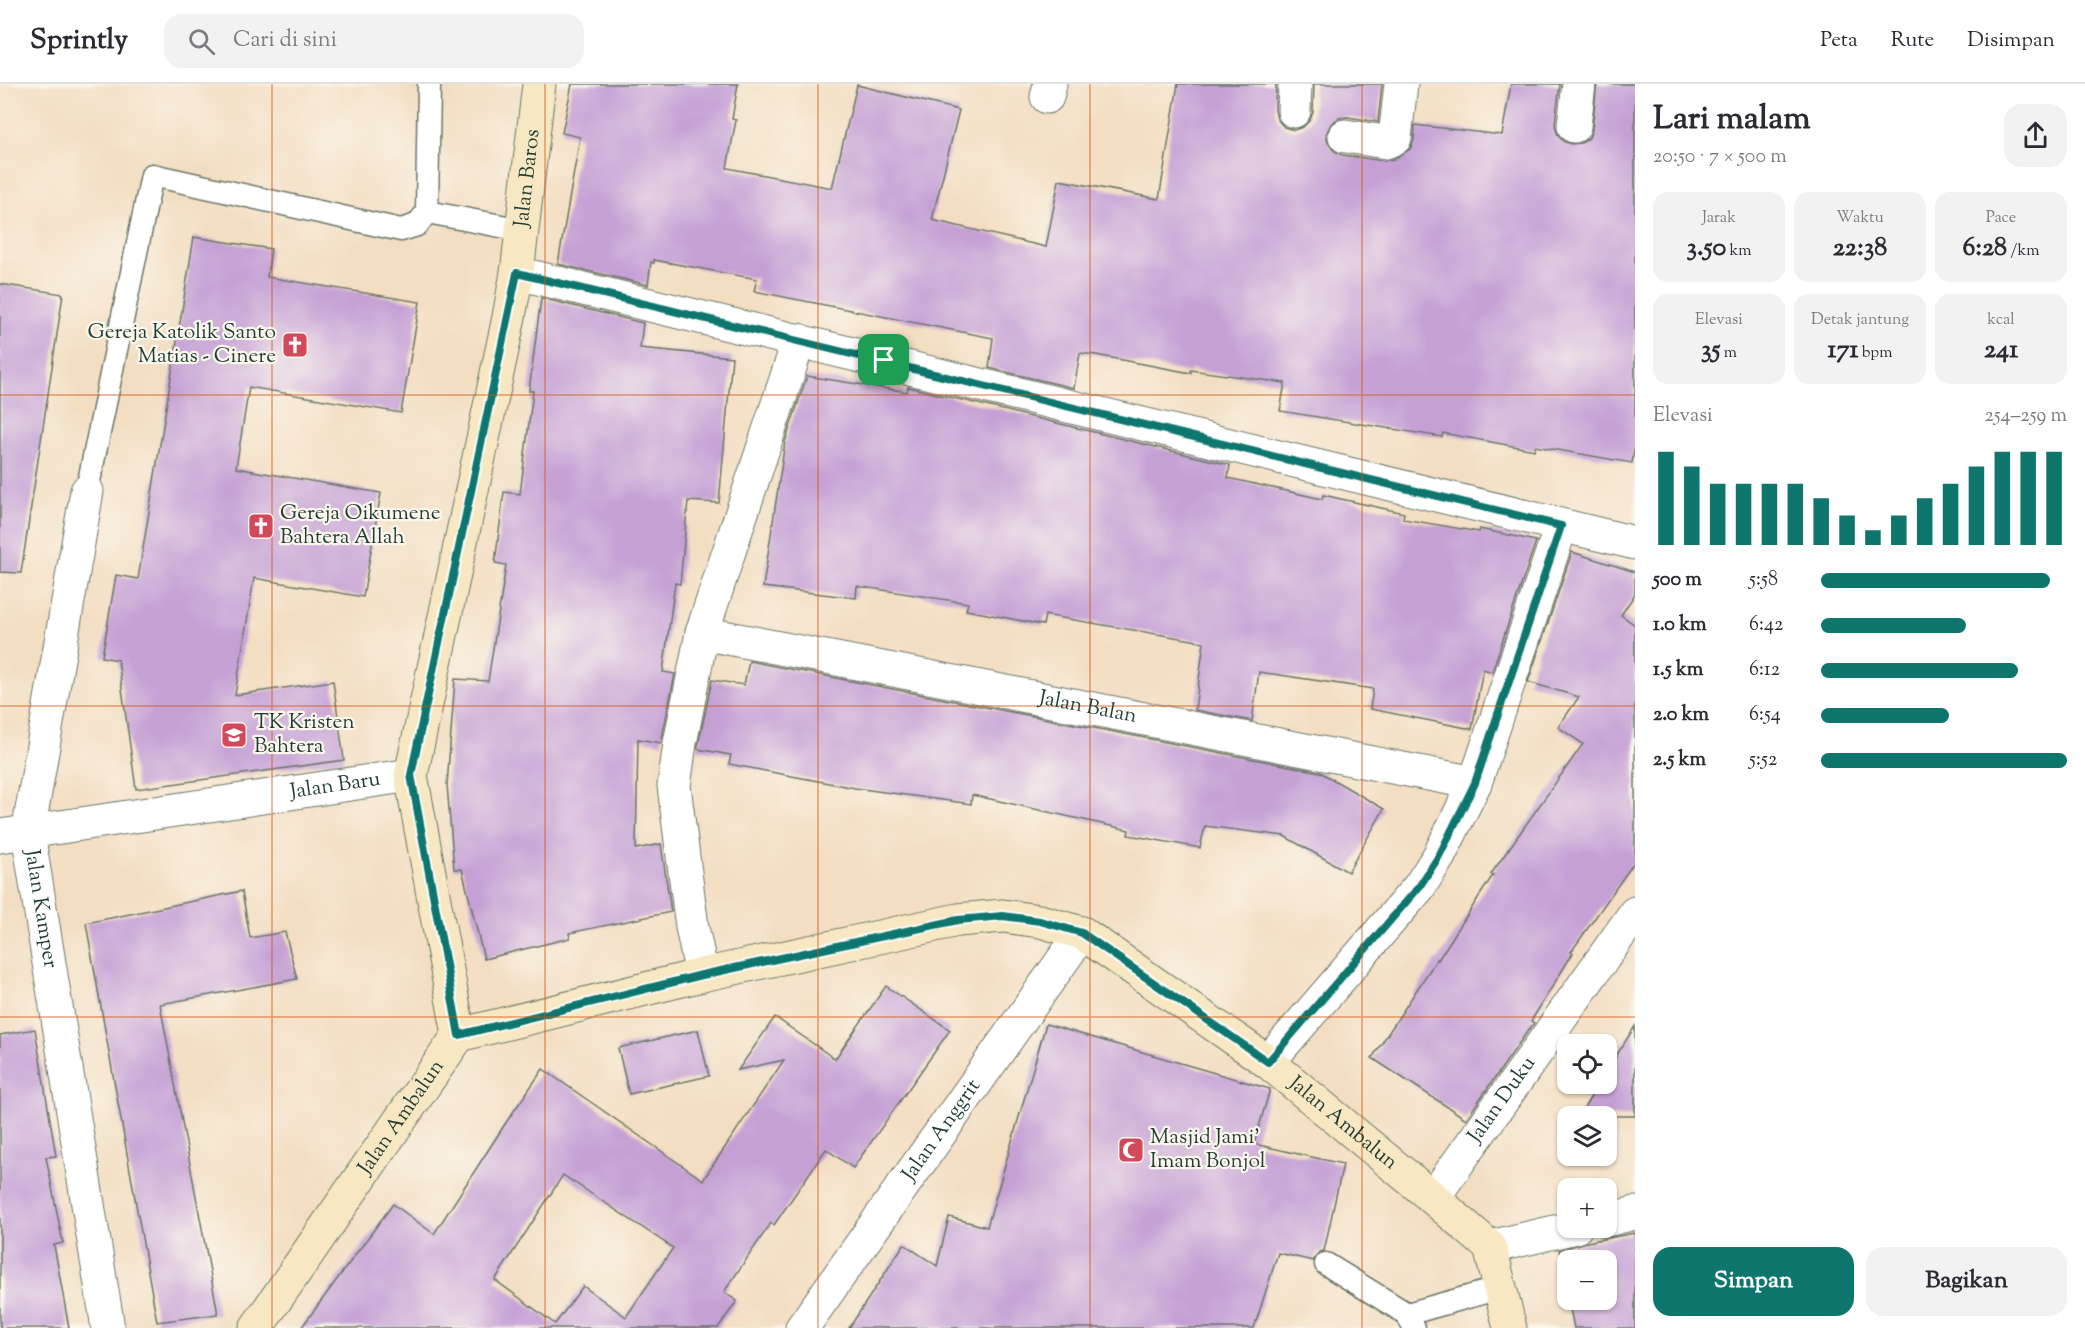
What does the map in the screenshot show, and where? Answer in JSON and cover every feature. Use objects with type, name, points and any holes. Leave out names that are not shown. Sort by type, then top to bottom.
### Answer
[{"type":"street","name":"Jalan Baros","points":[[411,775],[517,273],[539,84]]},
{"type":"street","points":[[1345,136],[1386,142],[1395,138],[1401,84]]},
{"type":"street","points":[[1574,126],[1579,84]]},
{"type":"street","points":[[517,273],[1635,543]]},
{"type":"street","points":[[702,975],[692,927],[674,786],[680,743],[702,633],[799,340]]},
{"type":"street","name":"Jalan Kamper","points":[[87,491],[14,835],[108,1328]]},
{"type":"street","points":[[1268,1062],[1419,887],[1445,846],[1475,783],[1561,526]]},
{"type":"street","name":"Jalan Balan","points":[[702,633],[1475,783]]},
{"type":"street","name":"Jalan Baru","points":[[14,835],[411,775],[459,1035]]},
{"type":"street","name":"Jalan Duku","points":[[1433,1198],[1635,913]]},
{"type":"street","name":"Jalan Ambalun","points":[[256,1328],[459,1035],[702,975],[958,920],[1003,916],[1040,921],[1082,933],[1268,1062],[1490,1247]]},
{"type":"street","name":"Jalan Anggrit","points":[[802,1328],[1082,933]]},
{"type":"street","points":[[1617,1217],[1635,1213]]},
{"type":"street","points":[[1510,1328],[1490,1247],[1557,1231]]},
{"type":"lane","points":[[87,491],[152,175],[400,230],[417,225],[427,212],[429,84]]},
{"type":"lane","points":[[427,212],[522,230]]},
{"type":"lane","points":[[1326,1264],[1410,1321],[1500,1288]]},
{"type":"building","points":[[572,84],[738,84],[732,119],[736,120],[727,168],[832,188],[857,85],[959,110],[932,220],[1046,247],[1059,180],[1159,199],[1178,84],[1276,84],[1277,119],[1284,127],[1294,130],[1303,127],[1310,120],[1313,112],[1314,84],[1382,84],[1378,122],[1348,117],[1339,118],[1331,124],[1326,134],[1328,143],[1334,151],[1342,155],[1384,161],[1394,159],[1410,149],[1414,140],[1415,125],[1502,135],[1511,84],[1560,84],[1555,124],[1557,133],[1563,141],[1571,144],[1581,143],[1589,138],[1592,129],[1597,84],[1635,84],[1635,445],[1632,463],[1535,446],[1534,450],[1443,433],[1442,437],[1280,411],[1285,383],[1191,370],[1191,373],[1096,355],[1080,353],[1074,388],[989,368],[993,338],[754,291],[757,279],[654,260],[654,263],[651,262],[648,285],[558,264],[580,137],[562,133]]},
{"type":"building","points":[[194,237],[271,249],[267,277],[420,302],[401,413],[249,387],[236,468],[381,493],[363,597],[254,578],[235,695],[333,681],[344,760],[136,789],[118,660],[102,657],[116,575],[138,579]]},
{"type":"building","points":[[0,284],[63,294],[21,573],[0,572]]},
{"type":"building","points":[[541,298],[643,323],[640,348],[732,357],[719,503],[688,501],[680,584],[675,583],[663,672],[675,674],[661,743],[638,739],[636,849],[661,844],[671,912],[569,933],[570,938],[484,959],[462,869],[454,869],[447,785],[455,679],[488,681],[506,565],[495,563],[504,492],[520,494],[533,391],[529,391]]},
{"type":"building","points":[[807,376],[907,392],[908,387],[1230,465],[1228,478],[1322,499],[1323,495],[1404,513],[1403,519],[1479,532],[1480,529],[1536,541],[1492,672],[1483,669],[1472,729],[1370,709],[1373,689],[1259,672],[1252,721],[1195,710],[1204,642],[1045,615],[1043,625],[966,610],[968,603],[857,586],[856,598],[763,587],[785,442]]},
{"type":"building","points":[[1572,552],[1635,572],[1635,594],[1621,615],[1635,625],[1635,861],[1571,952],[1573,953],[1531,1021],[1534,1023],[1466,1119],[1372,1058],[1493,875],[1491,874],[1583,744],[1558,727],[1579,697],[1528,682]]},
{"type":"building","points":[[749,661],[1320,772],[1384,809],[1348,872],[1284,836],[1205,826],[1200,848],[1128,835],[1129,830],[972,795],[971,804],[855,788],[729,764],[731,755],[698,749],[698,746],[712,680],[744,685]]},
{"type":"building","points":[[242,891],[250,938],[285,932],[297,979],[160,1004],[218,1314],[157,1322],[86,923]]},
{"type":"building","points":[[886,986],[950,1030],[853,1168],[826,1149],[774,1225],[771,1223],[724,1292],[737,1301],[718,1328],[301,1328],[393,1204],[434,1234],[543,1069],[703,1180],[784,1060],[738,1070],[775,1017],[835,1059]],"holes":[[[563,1175],[673,1248],[626,1317],[583,1286],[555,1324],[495,1280]]]},
{"type":"building","points":[[1046,1024],[1270,1089],[1254,1144],[1343,1164],[1324,1251],[1319,1252],[1313,1261],[1278,1253],[1254,1328],[849,1328],[904,1244],[937,1266],[949,1217],[987,1227]]},
{"type":"building","points":[[1635,1026],[1635,1116],[1617,1116],[1617,1106],[1585,1106],[1592,1094],[1617,1094],[1617,1055]]},
{"type":"building","points":[[35,1029],[56,1156],[46,1157],[63,1243],[54,1245],[69,1328],[0,1328],[0,1035]]},
{"type":"building","points":[[698,1030],[709,1076],[629,1094],[618,1048]]},
{"type":"building","points":[[1635,1233],[1635,1328],[1574,1328],[1570,1310],[1617,1310],[1617,1250],[1559,1250]]},
{"type":"place","name":"Gereja Katolik Santo Matias - Cinere","points":[[295,345]]},
{"type":"place","name":"Gereja Oikumene Bahtera Allah","points":[[261,526]]},
{"type":"place","name":"TK Kristen Bahtera","points":[[234,735]]},
{"type":"place","name":"Masjid Jami' Imam Bonjol","points":[[1131,1150]]},
{"type":"route","points":[[517,273],[884,360],[1561,526],[1475,783],[1439,856],[1419,887],[1268,1062],[1082,933],[1040,921],[1003,916],[958,920],[702,975],[459,1035],[411,775],[517,273]]}]
